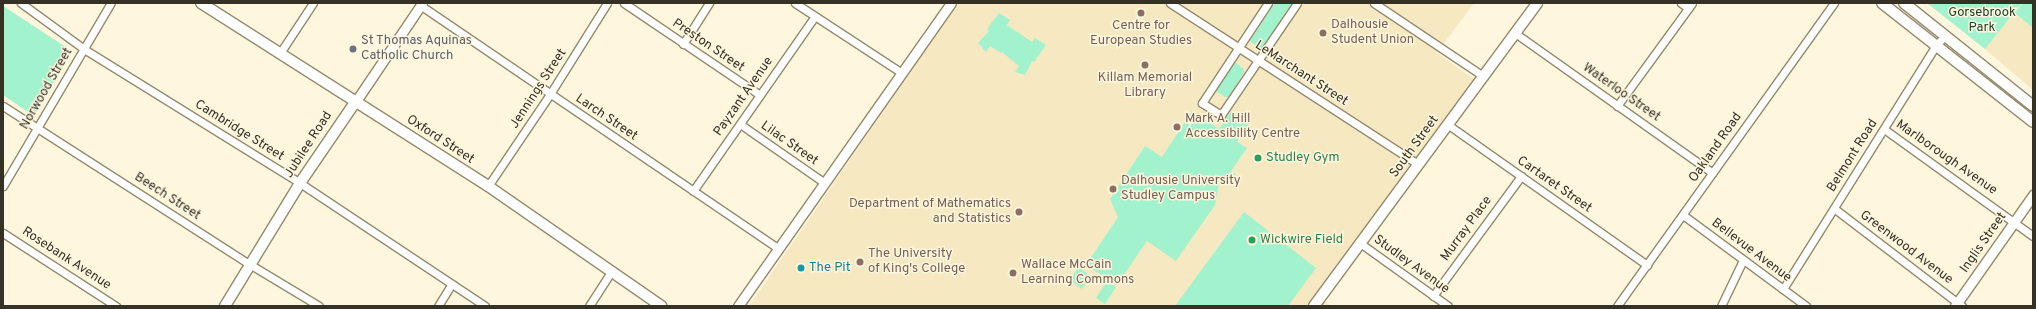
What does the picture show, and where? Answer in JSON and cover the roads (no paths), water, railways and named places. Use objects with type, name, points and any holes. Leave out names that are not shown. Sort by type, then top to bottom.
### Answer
[{"type":"main road","name":"Oxford Street","points":[[201,3],[212,6],[280,53],[488,186],[661,306]]},
{"type":"main road","name":"South Street","points":[[1314,306],[1537,3]]},
{"type":"main road","points":[[1882,3],[2033,122]]},
{"type":"main road","points":[[1904,3],[2033,106]]},
{"type":"main road","name":"Jubilee Road","points":[[225,306],[300,183],[356,101]]},
{"type":"street","name":"Cambridge Street","points":[[21,3],[84,49],[300,183],[485,306]]},
{"type":"street","name":"Norwood Street","points":[[3,186],[111,3]]},
{"type":"street","points":[[280,53],[313,3]]},
{"type":"street","name":"Jennings Street","points":[[488,186],[550,94],[607,3]]},
{"type":"street","name":"Preston Street","points":[[624,3],[760,95]]},
{"type":"street","points":[[683,44],[709,3]]},
{"type":"street","points":[[795,3],[902,73]]},
{"type":"street","points":[[738,306],[951,3]]},
{"type":"street","name":"LeMarchant Street","points":[[1170,3],[1418,164]]},
{"type":"street","points":[[1268,3],[1202,103],[1221,115],[1297,3]]},
{"type":"street","points":[[1374,3],[1483,76]]},
{"type":"street","points":[[1617,106],[1690,6],[1681,3]]},
{"type":"street","name":"Oakland Road","points":[[1617,306],[1834,3]]},
{"type":"street","name":"Larch Street","points":[[421,4],[550,94],[779,249]]},
{"type":"street","name":"Jubilee Road","points":[[356,101],[421,4]]},
{"type":"street","name":"Payzant Avenue","points":[[693,191],[815,16]]},
{"type":"street","name":"Waterloo Street","points":[[1515,33],[1713,173]]},
{"type":"street","name":"Belmont Road","points":[[1783,290],[1835,209],[1936,45],[1945,36]]},
{"type":"street","name":"Beech Street","points":[[3,106],[251,265],[319,306]]},
{"type":"street","name":"Lilac Street","points":[[740,124],[825,183]]},
{"type":"street","name":"Cartaret Street","points":[[1447,124],[1647,265]]},
{"type":"street","name":"Marlborough Avenue","points":[[1884,129],[2033,236]]},
{"type":"street","name":"Murray Place","points":[[1433,296],[1521,176]]},
{"type":"street","name":"Inglis Street","points":[[1958,305],[2033,195]]},
{"type":"street","name":"Greenwood Avenue","points":[[1835,209],[1958,305]]},
{"type":"street","name":"Bellevue Avenue","points":[[1683,215],[1806,306]]},
{"type":"street","name":"Rosebank Avenue","points":[[3,233],[116,306]]},
{"type":"street","name":"Studley Avenue","points":[[1360,243],[1448,306]]},
{"type":"street","points":[[1721,306],[1743,260]]},
{"type":"street","points":[[589,306],[611,272]]},
{"type":"street","points":[[438,306],[452,284]]},
{"type":"place","name":"Centre for European Studies","points":[[1141,13]]},
{"type":"place","name":"Dalhousie Student Union","points":[[1323,33]]},
{"type":"place","name":"St Thomas Aquinas Catholic Church","points":[[353,49]]},
{"type":"place","name":"Killam Memorial Library","points":[[1145,65]]},
{"type":"place","name":"Mark A. Hill Accessibility Centre","points":[[1177,127]]},
{"type":"place","name":"Studley Gym","points":[[1258,158]]},
{"type":"place","name":"Dalhousie University Studley Campus","points":[[1113,189]]},
{"type":"place","name":"Department of Mathematics and Statistics","points":[[1019,212]]},
{"type":"place","name":"Wickwire Field","points":[[1252,240]]},
{"type":"place","name":"The University of King's College","points":[[860,262]]},
{"type":"place","name":"The Pit","points":[[801,268]]},
{"type":"place","name":"Wallace McCain Learning Commons","points":[[1013,273]]},
{"type":"park label","name":"Gorsebrook Park","points":[[1982,22]]}]
